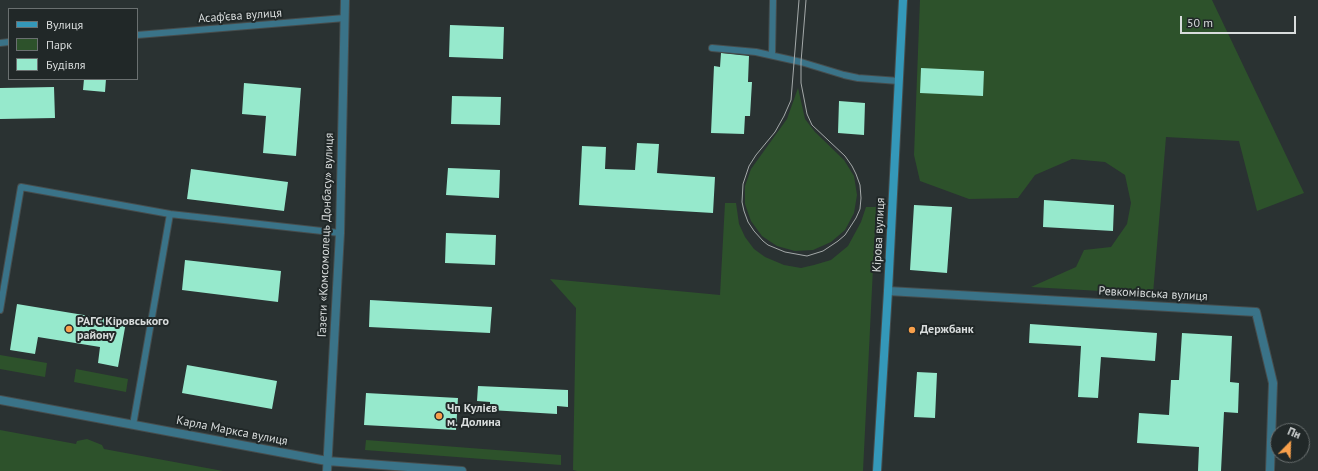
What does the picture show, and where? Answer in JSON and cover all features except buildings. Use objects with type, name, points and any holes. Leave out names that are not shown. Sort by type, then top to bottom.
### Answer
[{"type":"main road","name":"Кірова вулиця","points":[[877,471],[903,0]]},
{"type":"street","name":"Газети «Комсомолець Донбасу» вулиця","points":[[327,471],[340,233],[345,0]]},
{"type":"street","name":"Ревкомівська вулиця","points":[[888,291],[1256,312],[1273,383],[1270,471]]},
{"type":"street","name":"Карла Маркса вулиця","points":[[0,400],[327,461],[462,471]]},
{"type":"lane","points":[[772,55],[773,0]]},
{"type":"lane","name":"Асаф’єва вулиця","points":[[138,35],[345,18]]},
{"type":"lane","points":[[712,48],[751,51],[772,55],[858,78],[899,81]]},
{"type":"lane","points":[[0,310],[21,187],[170,214],[340,233]]},
{"type":"lane","points":[[133,425],[170,214]]},
{"type":"green space","points":[[920,0],[1212,0],[1304,193],[1257,211],[1239,141],[1166,137],[1153,294],[1031,287],[1076,267],[1084,250],[1111,247],[1127,224],[1131,203],[1125,175],[1105,162],[1072,159],[1035,175],[1018,198],[969,199],[920,181],[914,155]]},
{"type":"green space","points":[[798,88],[805,119],[815,132],[844,160],[854,176],[857,195],[854,213],[845,230],[831,242],[813,250],[795,251],[777,246],[762,236],[751,221],[745,204],[745,186],[751,169],[787,119]]},
{"type":"green space","points":[[725,203],[736,203],[739,224],[745,237],[754,249],[765,257],[784,265],[801,268],[831,260],[848,246],[861,222],[866,207],[876,207],[863,471],[573,470],[576,308],[550,279],[720,295]]},
{"type":"green space","points":[[0,355],[47,363],[45,377],[0,369]]},
{"type":"green space","points":[[76,369],[128,379],[126,392],[74,382]]},
{"type":"green space","points":[[0,430],[76,444],[77,441],[87,439],[102,445],[104,449],[223,471],[0,471]]},
{"type":"green space","points":[[366,440],[561,455],[561,465],[365,450]]},
{"type":"tram line","points":[[799,0],[791,100],[775,132],[749,166],[743,184],[742,202],[748,222],[763,241],[768,245],[785,252],[807,256],[823,251],[845,235],[860,209],[861,198],[860,185],[852,166],[845,156],[812,125],[807,114],[801,83],[801,62],[806,0]]},
{"type":"place","name":"РАГС Кіровського району","points":[[69,329]]},
{"type":"place","name":"Держбанк","points":[[912,330]]},
{"type":"place","name":"Чп Кулієв м. Долина","points":[[439,416]]}]
